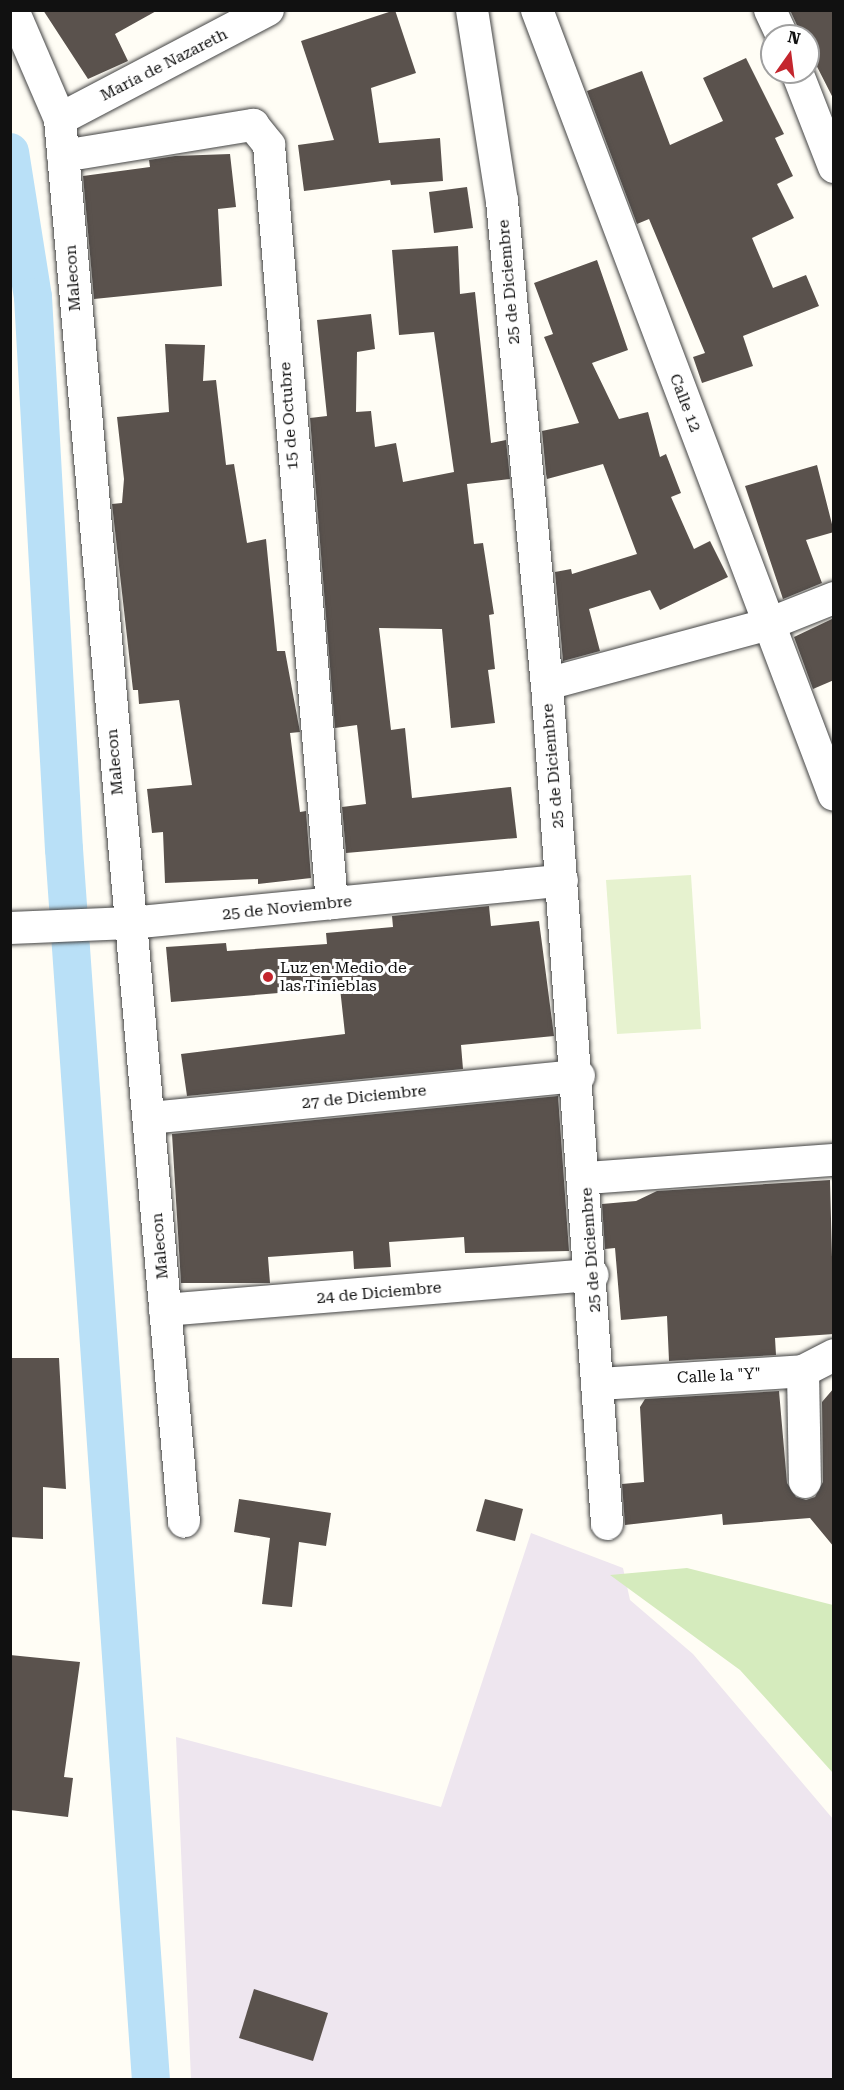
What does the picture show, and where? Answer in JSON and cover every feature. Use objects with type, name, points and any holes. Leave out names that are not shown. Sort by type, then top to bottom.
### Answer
[{"type":"street","name":"Malecon","points":[[13,10],[60,119],[116,924],[149,1118],[184,1522]]},
{"type":"street","name":"25 de Diciembre","points":[[472,10],[502,201],[547,684],[579,1076],[607,1524]]},
{"type":"street","name":"Calle 12","points":[[537,10],[834,795]]},
{"type":"street","points":[[770,10],[776,24]]},
{"type":"street","name":"María de Nazareth","points":[[60,119],[254,14]]},
{"type":"street","points":[[802,84],[834,167]]},
{"type":"street","name":"15 de Octubre","points":[[63,156],[253,125],[269,145],[332,903]]},
{"type":"street","points":[[547,684],[769,624],[834,598]]},
{"type":"street","name":"25 de Noviembre","points":[[10,928],[42,929],[116,924],[562,881]]},
{"type":"street","name":"27 de Diciembre","points":[[149,1118],[579,1076]]},
{"type":"street","points":[[586,1178],[834,1160]]},
{"type":"street","name":"24 de Diciembre","points":[[165,1310],[593,1275]]},
{"type":"street","name":"Calle la \"Y\"","points":[[599,1384],[803,1371],[834,1355]]},
{"type":"street","points":[[803,1371],[805,1482]]},
{"type":"shaded area","points":[[531,1533],[623,1568],[630,1600],[693,1654],[833,1819],[833,2079],[191,2079],[176,1737],[441,1807]]},
{"type":"green space","points":[[691,875],[701,1029],[617,1034],[606,880]]},
{"type":"green space","points":[[687,1568],[833,1605],[833,1773],[740,1670],[610,1575]]},
{"type":"building","points":[[43,10],[158,10],[115,34],[128,61],[88,79]]},
{"type":"building","points":[[395,10],[416,73],[371,88],[379,143],[440,138],[443,181],[391,185],[390,180],[304,191],[298,145],[334,140],[301,41]]},
{"type":"building","points":[[790,10],[834,10],[834,100],[820,73],[820,24],[796,24]]},
{"type":"building","points":[[746,58],[784,134],[775,138],[793,176],[777,184],[794,218],[752,238],[773,288],[806,275],[819,306],[743,336],[753,366],[702,383],[693,357],[705,353],[649,219],[637,224],[587,91],[642,71],[670,145],[723,121],[703,78]]},
{"type":"building","points":[[230,154],[236,207],[218,209],[222,286],[94,299],[83,176],[150,167],[149,160],[175,156]]},
{"type":"building","points":[[467,187],[473,228],[434,233],[429,192]]},
{"type":"building","points":[[458,246],[460,294],[475,292],[491,443],[506,440],[510,479],[467,484],[474,544],[483,543],[494,614],[489,615],[495,669],[488,670],[495,723],[451,728],[442,629],[379,628],[391,730],[405,728],[412,798],[511,787],[517,838],[346,853],[342,807],[366,804],[357,725],[335,728],[310,418],[327,416],[317,320],[371,314],[375,349],[357,352],[356,412],[371,411],[375,447],[396,443],[403,482],[454,472],[434,332],[399,335],[392,250]]},
{"type":"building","points":[[597,260],[628,350],[592,363],[619,419],[648,412],[660,457],[666,454],[681,493],[671,497],[694,549],[710,541],[728,577],[660,610],[650,590],[589,609],[600,651],[563,661],[555,572],[571,569],[572,574],[637,554],[603,464],[547,479],[546,474],[542,431],[579,423],[544,337],[553,334],[534,283]]},
{"type":"building","points":[[165,344],[205,345],[203,381],[216,380],[226,465],[234,464],[247,543],[266,539],[277,651],[285,651],[300,732],[290,733],[300,812],[306,811],[311,878],[258,884],[258,879],[165,883],[163,832],[152,833],[147,789],[192,785],[179,700],[139,704],[138,690],[133,690],[112,504],[122,503],[124,479],[117,417],[169,412]]},
{"type":"building","points":[[817,465],[834,532],[806,540],[822,583],[783,599],[745,486]]},
{"type":"building","points":[[834,618],[834,680],[813,689],[794,637]]},
{"type":"building","points":[[489,906],[491,926],[539,921],[554,1036],[461,1045],[463,1069],[187,1096],[181,1054],[345,1034],[340,988],[171,1002],[166,947],[226,943],[227,951],[327,944],[326,933],[393,927],[392,916]]},
{"type":"building","points":[[558,1096],[569,1251],[465,1253],[464,1237],[389,1242],[391,1267],[354,1269],[353,1251],[268,1257],[270,1283],[181,1283],[172,1134]]},
{"type":"building","points":[[830,1180],[834,1334],[775,1338],[776,1355],[669,1361],[667,1316],[621,1320],[615,1248],[605,1249],[602,1204],[636,1201],[657,1191]]},
{"type":"building","points":[[10,1358],[59,1358],[66,1489],[43,1487],[43,1539],[10,1537]]},
{"type":"building","points":[[834,1388],[834,1547],[810,1518],[723,1525],[722,1514],[625,1525],[622,1484],[644,1482],[640,1407],[645,1399],[779,1391],[787,1483],[796,1497],[806,1500],[815,1497],[823,1482],[822,1402]]},
{"type":"building","points":[[239,1499],[331,1513],[326,1546],[299,1542],[292,1607],[262,1604],[270,1538],[234,1532]]},
{"type":"building","points":[[485,1499],[523,1509],[515,1541],[476,1531]]},
{"type":"building","points":[[10,1655],[80,1662],[64,1777],[73,1778],[68,1817],[10,1810]]},
{"type":"building","points":[[254,1989],[328,2013],[313,2061],[239,2038]]},
{"type":"waterway","points":[[10,152],[33,297],[64,849],[151,2080]]},
{"type":"place","name":"Luz en Medio de las Tinieblas","points":[[268,977]]}]
